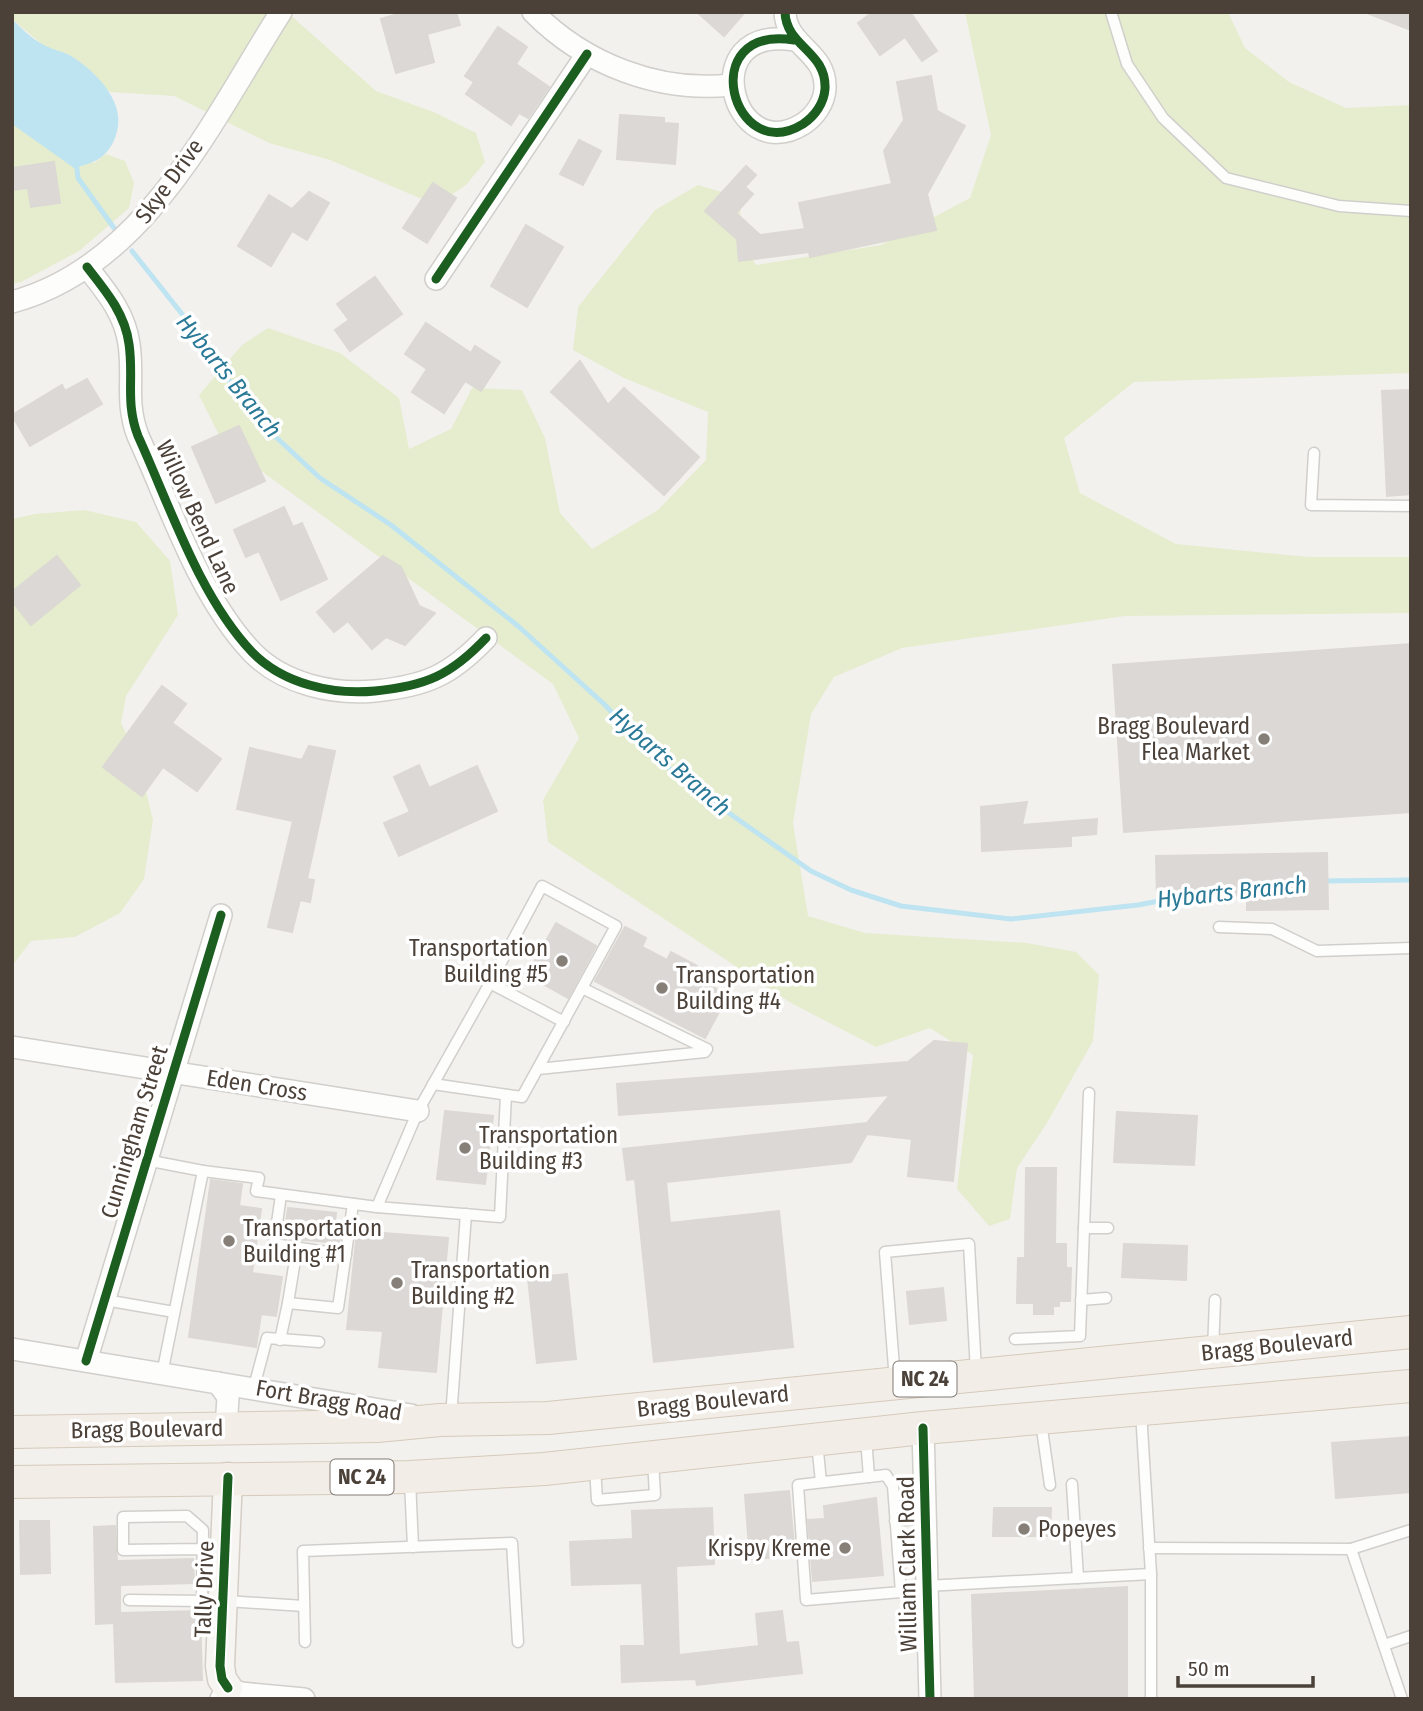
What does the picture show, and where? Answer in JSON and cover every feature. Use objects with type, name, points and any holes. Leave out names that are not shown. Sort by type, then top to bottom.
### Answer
[{"type":"main road","name":"Bragg Boulevard","points":[[12,1432],[377,1426],[445,1420],[548,1418],[976,1374],[1044,1352],[1213,1351],[1411,1332]]},
{"type":"main road","name":"NC 24","points":[[12,1482],[228,1477],[410,1477],[594,1463],[923,1428],[1411,1386]]},
{"type":"street","name":"Skye Drive","points":[[12,302],[44,291],[87,267],[135,229],[167,192],[281,12]]},
{"type":"street","points":[[533,12],[566,41],[587,54],[647,78],[707,88],[732,85]]},
{"type":"street","points":[[785,12],[787,30],[794,40]]},
{"type":"street","points":[[770,38],[794,40],[808,48],[819,60],[825,75],[825,91],[820,107],[809,119],[783,131],[755,125],[735,103],[732,85],[737,61],[748,48],[770,38]]},
{"type":"street","points":[[436,279],[587,54]]},
{"type":"street","name":"Willow Bend Lane","points":[[87,267],[111,298],[124,323],[129,344],[130,415],[138,436],[216,605],[254,653],[299,683],[349,694],[413,688],[463,662],[486,638]]},
{"type":"street","name":"Cunningham Street","points":[[86,1361],[221,915]]},
{"type":"street","name":"Eden Cross","points":[[12,1047],[418,1111]]},
{"type":"street","name":"Fort Bragg Road","points":[[12,1349],[445,1420]]},
{"type":"street","name":"Fort Bragg Road","points":[[218,1383],[228,1397],[226,1428]]},
{"type":"street","name":"William Clark Road","points":[[923,1428],[930,1699]]},
{"type":"street","name":"Tally Drive","points":[[224,1693],[212,1601],[214,1530],[228,1477]]},
{"type":"street","points":[[224,1693],[304,1699]]},
{"type":"street","points":[[923,1699],[930,1699]]},
{"type":"lane","points":[[1111,12],[1127,64],[1163,118],[1226,178],[1339,206],[1411,211]]},
{"type":"lane","points":[[1314,453],[1311,505],[1411,506]]},
{"type":"lane","points":[[377,1206],[418,1111],[542,886],[616,926],[522,1097],[433,1084]]},
{"type":"lane","points":[[1219,927],[1272,929],[1317,951],[1411,948]]},
{"type":"lane","points":[[489,982],[564,1022]]},
{"type":"lane","points":[[538,1069],[705,1052],[707,1049],[582,988]]},
{"type":"lane","points":[[1015,1339],[1044,1352],[1080,1336],[1089,1093]]},
{"type":"lane","points":[[146,1160],[259,1178],[256,1191],[353,1204],[500,1217],[506,1095]]},
{"type":"lane","points":[[162,1374],[204,1171]]},
{"type":"lane","points":[[281,1195],[274,1244],[346,1255]]},
{"type":"lane","points":[[288,1303],[338,1308],[353,1204]]},
{"type":"lane","points":[[445,1420],[466,1214]]},
{"type":"lane","points":[[1084,1228],[1108,1228]]},
{"type":"lane","points":[[895,1382],[885,1251],[969,1244],[976,1374]]},
{"type":"lane","points":[[280,1340],[298,1248]]},
{"type":"lane","points":[[1081,1300],[1106,1298]]},
{"type":"lane","points":[[104,1300],[174,1312]]},
{"type":"lane","points":[[1213,1351],[1215,1300]]},
{"type":"lane","points":[[254,1387],[267,1338],[318,1342]]},
{"type":"lane","points":[[1140,1410],[1151,1574],[1151,1699]]},
{"type":"lane","points":[[1041,1419],[1050,1485]]},
{"type":"lane","points":[[866,1434],[869,1477]]},
{"type":"lane","points":[[817,1439],[821,1482]]},
{"type":"lane","points":[[901,1592],[890,1480],[886,1475],[798,1485],[806,1600],[1151,1574]]},
{"type":"lane","points":[[410,1477],[413,1547]]},
{"type":"lane","points":[[1072,1484],[1078,1578]]},
{"type":"lane","points":[[202,1549],[123,1550],[123,1517],[187,1517],[214,1530],[202,1549],[212,1601]]},
{"type":"lane","points":[[895,1521],[925,1518]]},
{"type":"lane","points":[[1149,1548],[1352,1549],[1411,1530]]},
{"type":"lane","points":[[305,1642],[303,1550],[512,1543],[518,1642]]},
{"type":"lane","points":[[1352,1549],[1402,1699]]},
{"type":"lane","points":[[128,1600],[304,1606]]},
{"type":"lane","points":[[1384,1645],[1411,1636]]},
{"type":"green space","points":[[12,12],[287,12],[376,91],[436,113],[476,133],[485,162],[466,185],[436,205],[330,160],[269,143],[174,96],[110,92],[71,56],[44,46],[12,19]]},
{"type":"green space","points":[[965,12],[1228,12],[1245,48],[1289,82],[1346,108],[1411,105],[1411,373],[1134,382],[1064,438],[1080,493],[1176,544],[1309,557],[1411,557],[1411,613],[1125,616],[902,648],[834,677],[811,714],[793,823],[808,916],[865,933],[1027,943],[1076,952],[1099,975],[1093,1041],[1047,1123],[1017,1168],[1010,1219],[989,1226],[957,1189],[973,1055],[930,1028],[876,1047],[791,1003],[548,842],[543,800],[579,738],[553,684],[223,443],[199,395],[242,345],[268,328],[340,353],[399,398],[409,449],[451,429],[472,388],[522,390],[545,438],[560,513],[592,549],[658,510],[706,460],[708,412],[624,378],[573,350],[578,307],[655,210],[698,185],[742,198],[738,236],[756,265],[881,245],[970,198],[991,135]]},
{"type":"green space","points":[[12,124],[94,163],[106,154],[125,161],[134,183],[129,208],[79,251],[21,282],[12,284]]},
{"type":"green space","points":[[84,510],[136,522],[170,561],[178,615],[126,696],[121,723],[138,759],[153,820],[144,879],[120,913],[75,937],[31,941],[12,966],[12,519],[35,514]]},
{"type":"water","points":[[12,19],[37,41],[68,54],[81,63],[108,91],[118,114],[118,126],[112,145],[99,159],[74,168],[12,124]]},
{"type":"building","points":[[405,12],[456,12],[460,25],[427,34],[434,62],[396,73],[381,19]]},
{"type":"building","points":[[697,12],[745,12],[724,36]]},
{"type":"building","points":[[873,12],[910,12],[937,51],[922,61],[905,37],[880,55],[858,23]]},
{"type":"building","points":[[1411,12],[1411,30],[1367,13]]},
{"type":"building","points":[[498,27],[527,47],[516,64],[549,87],[528,118],[519,113],[511,125],[466,94],[474,82],[465,76]]},
{"type":"building","points":[[931,76],[937,111],[965,126],[927,194],[936,230],[810,257],[809,252],[739,261],[737,239],[705,211],[746,166],[756,175],[745,187],[753,194],[736,213],[760,235],[805,229],[799,203],[892,184],[884,151],[904,120],[897,82]]},
{"type":"building","points":[[620,115],[664,118],[664,123],[678,124],[675,164],[617,159]]},
{"type":"building","points":[[579,140],[601,151],[583,185],[560,174]]},
{"type":"building","points":[[54,162],[60,203],[31,207],[28,188],[12,190],[12,168]]},
{"type":"building","points":[[433,183],[456,198],[427,243],[403,228]]},
{"type":"building","points":[[309,192],[329,203],[307,240],[292,231],[271,266],[238,246],[269,195],[292,209]]},
{"type":"building","points":[[526,225],[563,247],[527,307],[491,286]]},
{"type":"building","points":[[375,277],[402,314],[350,351],[335,330],[349,320],[337,304]]},
{"type":"building","points":[[426,323],[471,353],[475,346],[500,362],[481,391],[465,381],[444,413],[412,392],[427,369],[405,354]]},
{"type":"building","points":[[580,361],[608,405],[624,388],[699,457],[664,495],[551,392]]},
{"type":"building","points":[[87,379],[102,404],[30,446],[12,415],[62,385],[65,391]]},
{"type":"building","points":[[1411,390],[1411,494],[1387,496],[1382,391]]},
{"type":"building","points":[[239,426],[265,481],[216,503],[192,447]]},
{"type":"building","points":[[284,507],[293,527],[302,523],[327,579],[281,600],[259,551],[246,557],[234,530]]},
{"type":"building","points":[[57,556],[80,585],[31,625],[12,601],[12,592]]},
{"type":"building","points":[[383,556],[401,567],[419,606],[435,613],[405,645],[386,637],[372,649],[348,621],[334,632],[317,612]]},
{"type":"building","name":"Bragg Boulevard Flea Market","points":[[1411,644],[1411,812],[1124,832],[1113,665]]},
{"type":"building","points":[[162,686],[186,704],[172,723],[221,759],[197,791],[163,767],[142,796],[103,767]]},
{"type":"building","points":[[309,746],[335,751],[307,879],[314,880],[310,902],[300,900],[292,932],[268,927],[293,821],[237,809],[250,748],[302,760]]},
{"type":"building","points":[[419,765],[429,788],[477,766],[497,811],[399,856],[384,823],[410,812],[394,777]]},
{"type":"building","points":[[1027,802],[1022,825],[1097,819],[1096,834],[1071,836],[1071,846],[982,851],[981,807]]},
{"type":"building","points":[[1327,853],[1328,909],[1247,910],[1247,895],[1157,897],[1156,856]]},
{"type":"building","name":"Transportation Building #5","points":[[556,923],[596,946],[568,998],[527,975]]},
{"type":"building","name":"Transportation Building #4","points":[[625,927],[646,938],[642,947],[667,960],[671,952],[697,966],[692,976],[728,995],[705,1038],[595,981]]},
{"type":"building","points":[[934,1041],[967,1044],[953,1181],[908,1176],[912,1139],[867,1134],[851,1162],[666,1182],[670,1223],[779,1211],[793,1347],[654,1362],[635,1179],[627,1180],[623,1149],[867,1123],[890,1095],[619,1115],[617,1084],[908,1062]]},
{"type":"building","name":"Transportation Building #3","points":[[445,1111],[493,1116],[485,1184],[437,1179]]},
{"type":"building","points":[[1117,1112],[1197,1116],[1194,1165],[1114,1162]]},
{"type":"building","points":[[1026,1168],[1056,1168],[1055,1244],[1066,1244],[1066,1268],[1071,1268],[1070,1301],[1059,1301],[1059,1306],[1053,1306],[1053,1314],[1034,1314],[1034,1303],[1017,1303],[1018,1258],[1025,1258]]},
{"type":"building","name":"Transportation Building #1","points":[[211,1180],[242,1184],[239,1206],[261,1209],[252,1273],[282,1277],[276,1316],[261,1314],[256,1347],[189,1337]]},
{"type":"building","points":[[288,1208],[336,1213],[334,1230],[341,1230],[339,1243],[284,1238]]},
{"type":"building","name":"Transportation Building #2","points":[[357,1231],[448,1238],[436,1372],[379,1367],[383,1331],[347,1329]]},
{"type":"building","points":[[1124,1244],[1187,1246],[1186,1280],[1122,1277]]},
{"type":"building","points":[[567,1274],[576,1359],[537,1363],[528,1278]]},
{"type":"building","points":[[943,1288],[946,1320],[910,1324],[907,1292]]},
{"type":"building","points":[[1411,1437],[1411,1492],[1336,1498],[1332,1443]]},
{"type":"building","points":[[789,1491],[795,1556],[750,1559],[745,1495]]},
{"type":"building","name":"Krispy Kreme","points":[[876,1498],[883,1575],[813,1581],[808,1520],[825,1519],[824,1506]]},
{"type":"building","points":[[712,1508],[714,1564],[676,1566],[679,1655],[759,1646],[756,1614],[782,1611],[786,1643],[798,1642],[802,1673],[697,1685],[696,1679],[622,1682],[621,1646],[645,1646],[642,1583],[572,1585],[570,1542],[633,1539],[632,1511]]},
{"type":"building","points":[[994,1508],[1051,1508],[1050,1536],[993,1536]]},
{"type":"building","points":[[20,1521],[49,1521],[50,1573],[21,1574]]},
{"type":"building","points":[[115,1526],[117,1561],[193,1559],[194,1583],[120,1585],[120,1613],[200,1611],[202,1680],[116,1682],[114,1623],[96,1624],[94,1527]]},
{"type":"building","points":[[1127,1587],[1127,1699],[975,1699],[972,1595]]},
{"type":"waterway","name":"Hybarts Branch","points":[[76,161],[78,178],[114,228]]},
{"type":"waterway","name":"Hybarts Branch","points":[[132,251],[186,319],[206,351],[264,426],[320,478],[391,525],[518,626],[604,704],[649,752],[695,789],[811,871],[851,890],[901,906],[1011,919],[1138,905],[1185,896]]},
{"type":"waterway","name":"Hybarts Branch","points":[[1323,881],[1411,880]]},
{"type":"cycle path","points":[[785,12],[792,33],[820,66],[824,76],[823,99],[818,109],[803,124],[778,132],[758,127],[743,113],[734,92],[734,71],[743,53],[763,41],[794,40]]},
{"type":"cycle path","points":[[436,279],[587,54]]},
{"type":"cycle path","points":[[87,267],[113,302],[127,333],[132,412],[138,436],[201,578],[233,630],[252,652],[278,672],[309,685],[359,692],[393,689],[423,682],[449,670],[486,638]]},
{"type":"cycle path","points":[[86,1361],[221,915]]},
{"type":"cycle path","points":[[923,1428],[930,1699]]},
{"type":"cycle path","points":[[228,1477],[220,1666],[222,1679],[228,1688]]},
{"type":"place","name":"Bragg Boulevard Flea Market","points":[[1264,739]]},
{"type":"place","name":"Transportation Building #5","points":[[562,961]]},
{"type":"place","name":"Transportation Building #4","points":[[662,988]]},
{"type":"place","name":"Transportation Building #3","points":[[465,1148]]},
{"type":"place","name":"Transportation Building #1","points":[[229,1241]]},
{"type":"place","name":"Transportation Building #2","points":[[397,1283]]},
{"type":"place","name":"Popeyes","points":[[1024,1529]]},
{"type":"place","name":"Krispy Kreme","points":[[845,1548]]}]
